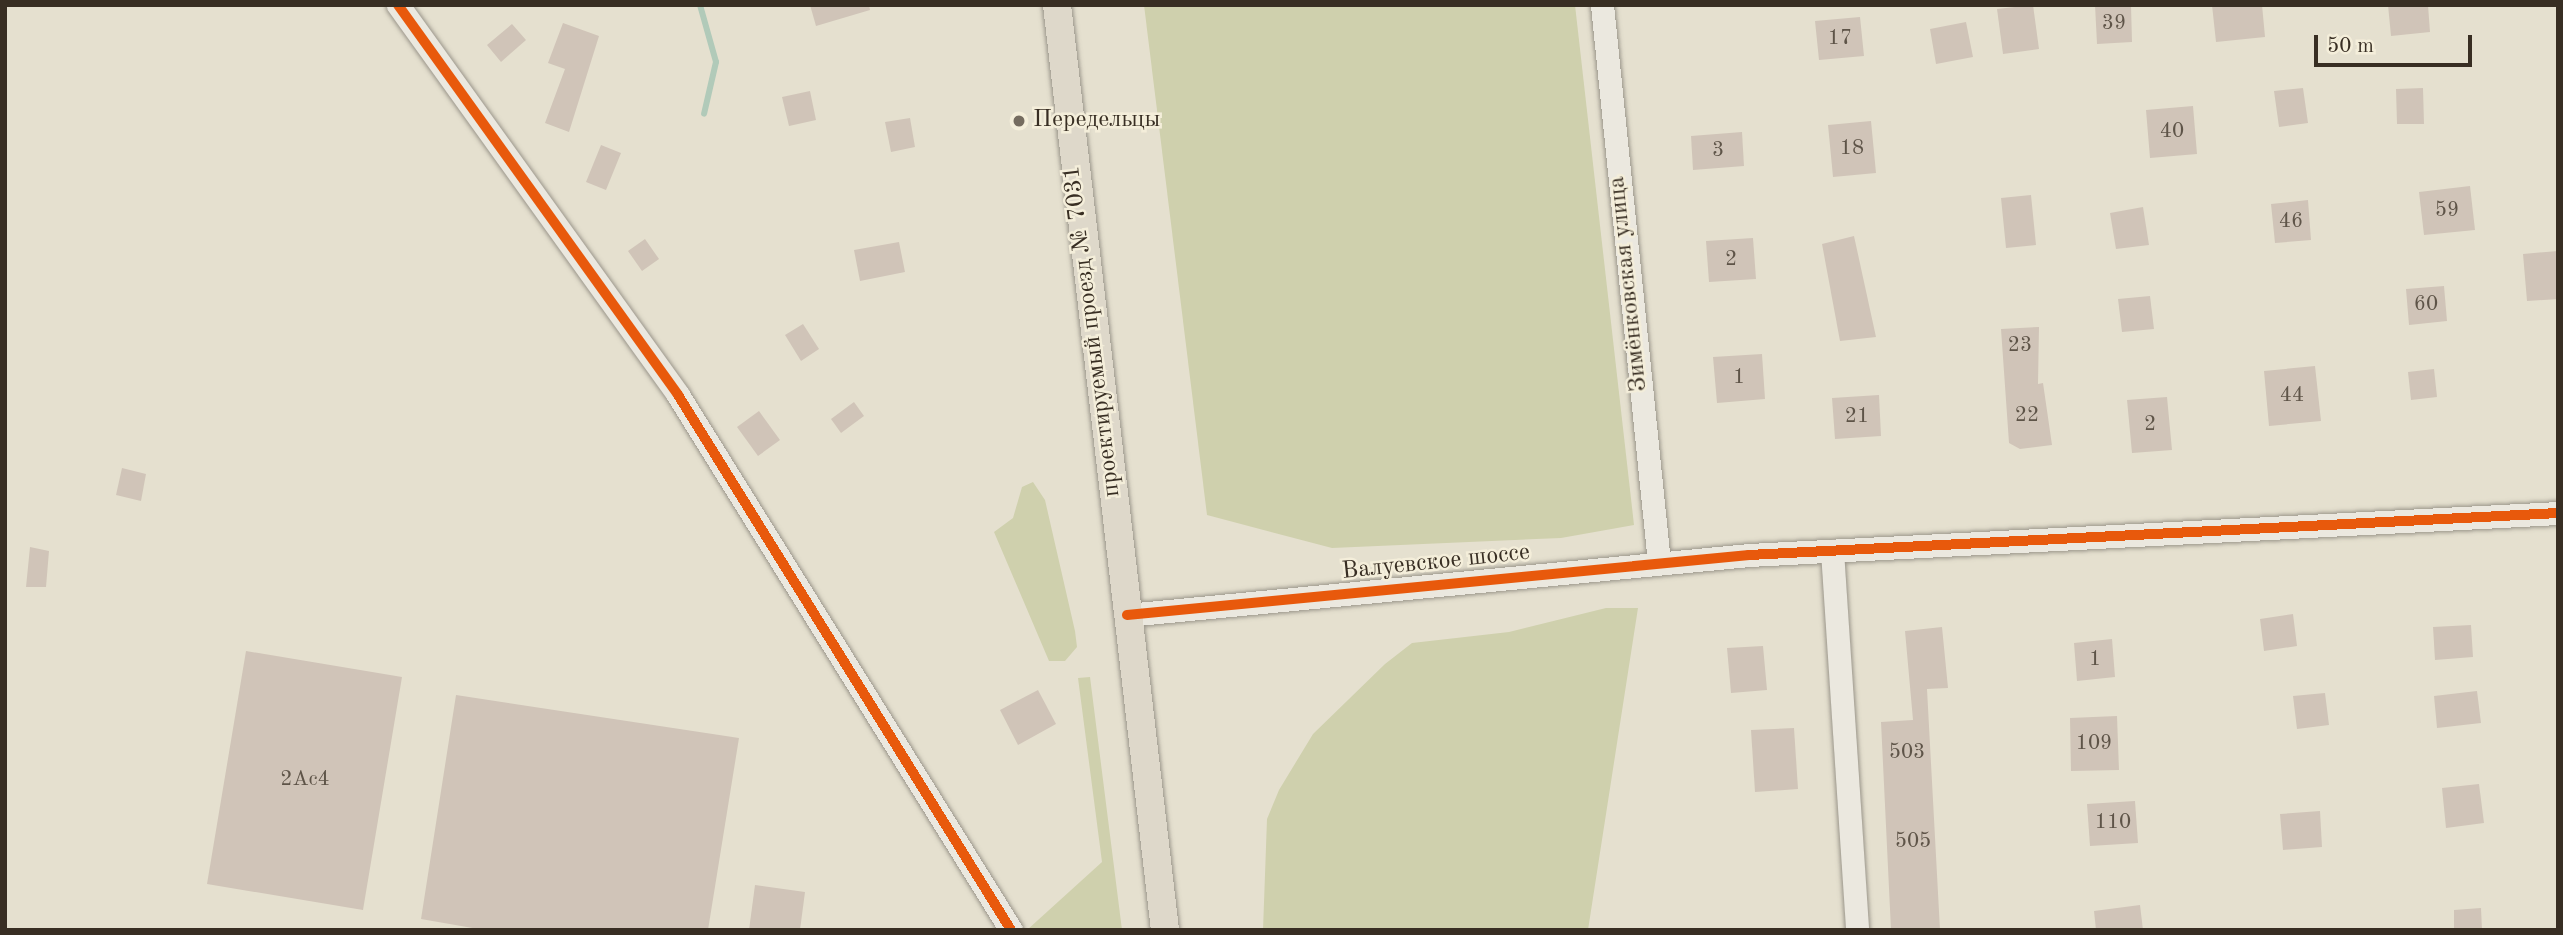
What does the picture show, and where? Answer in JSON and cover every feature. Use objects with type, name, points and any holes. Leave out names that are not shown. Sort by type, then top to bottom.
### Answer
[{"type":"main road","name":"проектируемый проезд № 7031","points":[[1057,5],[1127,615]]},
{"type":"main road","points":[[1127,615],[1165,930]]},
{"type":"street","points":[[398,5],[678,395],[1011,930]]},
{"type":"street","name":"Зимёнковская улица","points":[[1602,5],[1659,562]]},
{"type":"street","name":"Валуевское шоссе","points":[[1127,615],[1749,555],[2558,513]]},
{"type":"street","points":[[1832,551],[1857,930]]},
{"type":"green space","points":[[1144,5],[1575,5],[1634,525],[1561,538],[1332,548],[1207,515]]},
{"type":"green space","points":[[1033,482],[1045,500],[1075,631],[1077,647],[1065,661],[1049,661],[994,532],[1013,518],[1022,487]]},
{"type":"green space","points":[[1606,608],[1638,608],[1588,930],[1263,930],[1267,819],[1279,790],[1313,734],[1385,664],[1412,643],[1509,632]]},
{"type":"green space","points":[[1090,677],[1122,930],[1027,930],[1102,862],[1078,678]]},
{"type":"building","points":[[810,5],[869,5],[870,10],[816,26]]},
{"type":"building","points":[[2033,5],[2039,49],[2003,54],[1997,9]]},
{"type":"building","points":[[2095,5],[2131,5],[2132,42],[2097,44]]},
{"type":"building","points":[[2212,5],[2262,5],[2265,37],[2216,42]]},
{"type":"building","points":[[2388,5],[2428,5],[2430,32],[2391,36]]},
{"type":"building","points":[[1860,17],[1864,56],[1819,60],[1815,21]]},
{"type":"building","points":[[1966,22],[1973,57],[1936,64],[1930,29]]},
{"type":"building","points":[[563,23],[599,36],[569,132],[545,123],[565,69],[548,63]]},
{"type":"building","points":[[512,24],[526,40],[501,62],[487,45]]},
{"type":"building","points":[[2303,88],[2308,123],[2279,127],[2274,91]]},
{"type":"building","points":[[2423,88],[2424,124],[2397,124],[2396,89]]},
{"type":"building","points":[[810,91],[816,120],[789,126],[782,97]]},
{"type":"building","points":[[2193,106],[2197,154],[2150,158],[2146,110]]},
{"type":"building","points":[[910,118],[915,147],[891,152],[885,122]]},
{"type":"building","points":[[1871,121],[1876,173],[1833,177],[1828,125]]},
{"type":"building","points":[[1742,132],[1744,166],[1693,170],[1691,136]]},
{"type":"building","points":[[601,145],[621,153],[606,190],[586,182]]},
{"type":"building","points":[[2470,186],[2475,230],[2424,235],[2419,192]]},
{"type":"building","points":[[2031,195],[2036,245],[2006,248],[2001,198]]},
{"type":"building","points":[[2308,200],[2311,240],[2275,243],[2271,204]]},
{"type":"building","points":[[2143,207],[2149,245],[2116,249],[2110,213]]},
{"type":"building","points":[[1854,236],[1876,337],[1840,341],[1822,244]]},
{"type":"building","points":[[1753,238],[1756,279],[1709,282],[1706,241]]},
{"type":"building","points":[[645,239],[659,259],[642,271],[628,251]]},
{"type":"building","points":[[899,242],[905,272],[860,281],[854,250]]},
{"type":"building","points":[[2558,251],[2558,299],[2527,301],[2523,254]]},
{"type":"building","points":[[2444,286],[2447,321],[2409,325],[2406,289]]},
{"type":"building","points":[[2150,296],[2154,329],[2122,332],[2118,299]]},
{"type":"building","points":[[803,324],[819,349],[801,361],[785,335]]},
{"type":"building","points":[[2039,327],[2038,384],[2043,383],[2052,445],[2020,449],[2009,443],[2001,329]]},
{"type":"building","points":[[1762,354],[1765,399],[1717,403],[1713,357]]},
{"type":"building","points":[[2315,366],[2321,421],[2269,426],[2264,371]]},
{"type":"building","points":[[2434,369],[2437,397],[2411,400],[2408,372]]},
{"type":"building","points":[[1879,395],[1881,436],[1835,439],[1832,398]]},
{"type":"building","points":[[2167,397],[2172,450],[2132,453],[2127,400]]},
{"type":"building","points":[[854,402],[864,416],[841,433],[831,419]]},
{"type":"building","points":[[759,411],[780,440],[758,456],[737,427]]},
{"type":"building","points":[[122,468],[146,474],[141,501],[116,495]]},
{"type":"building","points":[[30,547],[49,551],[46,587],[26,587]]},
{"type":"building","points":[[2293,614],[2297,646],[2264,651],[2260,619]]},
{"type":"building","points":[[2471,625],[2473,657],[2435,660],[2433,627]]},
{"type":"building","points":[[1942,627],[1948,688],[1927,689],[1940,930],[1891,930],[1881,722],[1913,720],[1905,631]]},
{"type":"building","points":[[2112,639],[2115,677],[2077,681],[2074,643]]},
{"type":"building","points":[[1763,646],[1767,690],[1731,693],[1727,648]]},
{"type":"building","points":[[246,651],[402,677],[363,910],[207,884]]},
{"type":"building","points":[[1038,690],[1056,724],[1018,745],[1000,710]]},
{"type":"building","points":[[2477,691],[2481,723],[2437,728],[2434,696]]},
{"type":"building","points":[[2325,693],[2329,725],[2297,729],[2293,696]]},
{"type":"building","points":[[456,695],[739,738],[708,930],[484,930],[421,919]]},
{"type":"building","points":[[2117,716],[2119,770],[2071,771],[2070,718]]},
{"type":"building","points":[[1794,728],[1798,789],[1755,792],[1751,730]]},
{"type":"building","points":[[2479,784],[2484,823],[2446,828],[2442,788]]},
{"type":"building","points":[[2135,801],[2138,843],[2090,846],[2087,804]]},
{"type":"building","points":[[2320,811],[2322,847],[2283,850],[2280,814]]},
{"type":"building","points":[[755,885],[805,892],[800,930],[749,930]]},
{"type":"building","points":[[2140,905],[2143,930],[2096,930],[2094,911]]},
{"type":"building","points":[[2481,908],[2482,930],[2454,930],[2454,910]]},
{"type":"waterway","points":[[700,5],[716,62],[704,114]]},
{"type":"cycle path","points":[[398,5],[678,395],[1011,930]]},
{"type":"cycle path","points":[[1127,615],[1749,555],[2558,513]]},
{"type":"place","name":"Передельцы","points":[[1019,121]]}]
